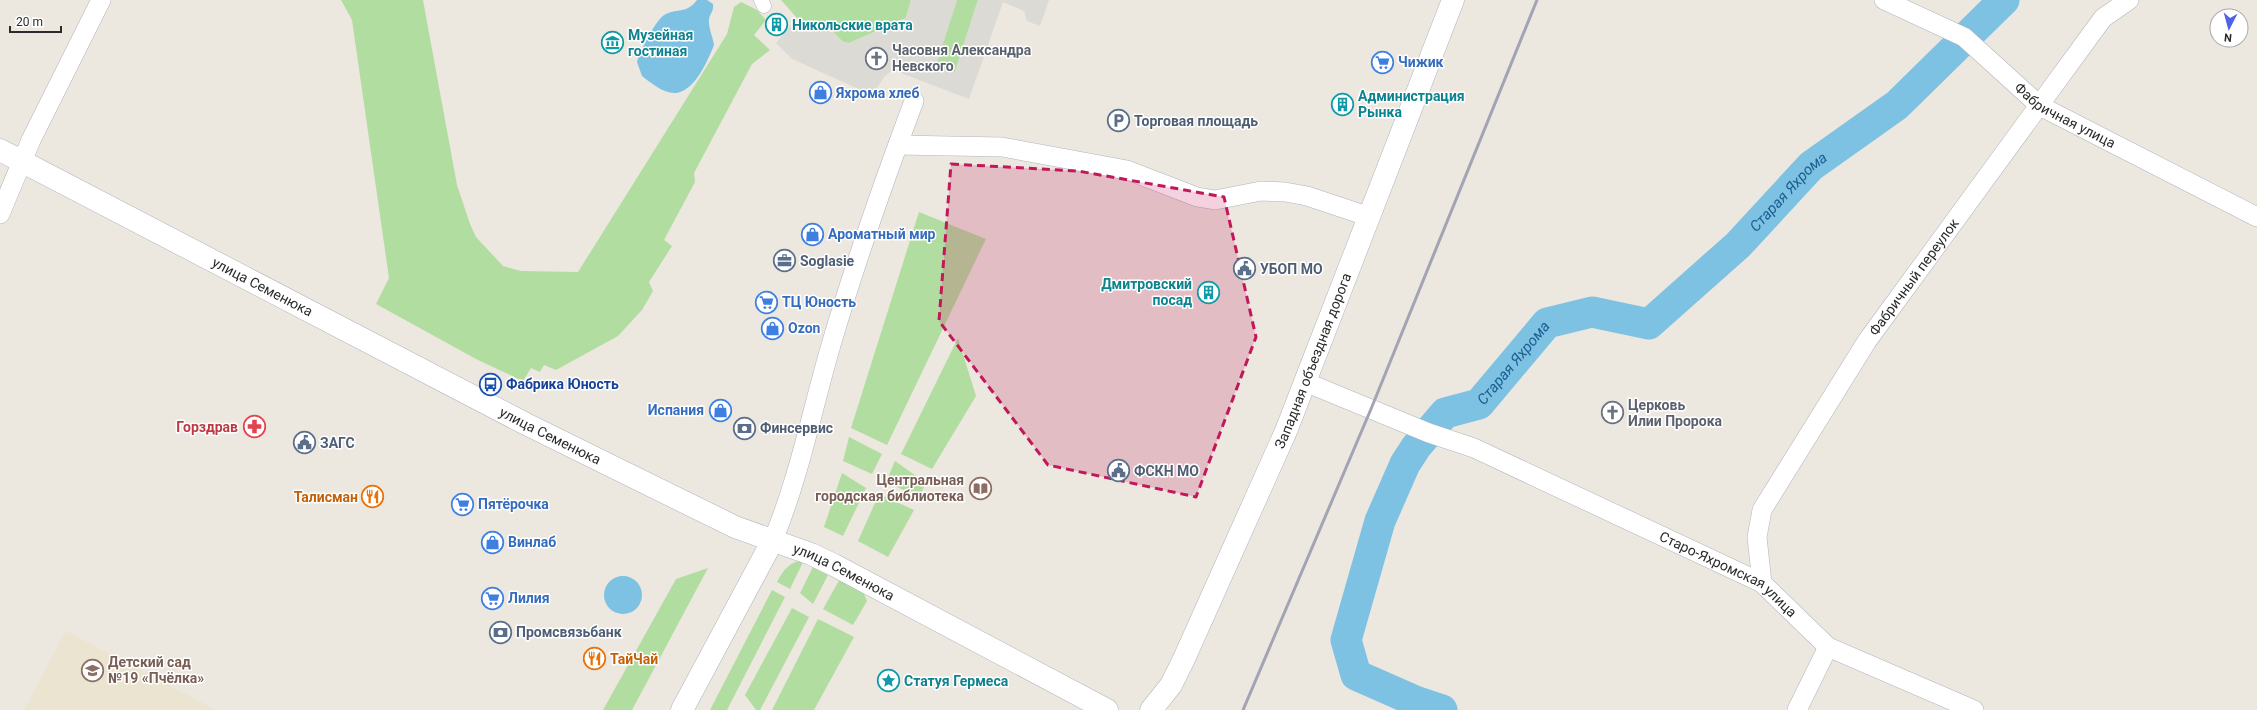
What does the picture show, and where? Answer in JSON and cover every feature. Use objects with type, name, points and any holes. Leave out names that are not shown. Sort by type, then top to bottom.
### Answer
[{"type":"main road","name":"Западная объездная дорога","points":[[1151,710],[1171,685],[1183,661],[1286,431],[1453,0]]},
{"type":"main road","name":"улица Семенюка","points":[[0,150],[196,254],[526,424],[735,527],[811,554],[834,565],[1106,710]]},
{"type":"main road","points":[[682,710],[773,540]]},
{"type":"street","points":[[0,214],[23,161],[101,0]]},
{"type":"street","name":"Фабричная улица","points":[[1884,0],[1964,38],[2040,106],[2257,217]]},
{"type":"street","name":"Фабричный переулок","points":[[1762,583],[1757,537],[1762,510],[1868,341],[2103,18],[2129,0]]},
{"type":"street","points":[[773,540],[785,511],[831,345],[914,101]]},
{"type":"street","points":[[898,145],[1002,147],[1127,170],[1197,197],[1215,200],[1261,190],[1285,192],[1307,196],[1370,217]]},
{"type":"street","name":"Старо-Яхромская улица","points":[[1305,382],[1429,433],[1474,448],[1762,583],[1828,647],[1974,710]]},
{"type":"street","points":[[1797,710],[1828,647]]},
{"type":"highlighted area","points":[[951,164],[1078,171],[1224,197],[1256,337],[1196,497],[1048,465],[939,321]]},
{"type":"shaded area","points":[[911,0],[957,0],[936,66],[955,72],[978,0],[1049,0],[1040,26],[1027,21],[1024,11],[1003,2],[969,99],[893,70],[885,76],[872,95],[792,59],[776,43],[797,18],[805,23],[827,25],[843,42],[849,43],[906,18]]},
{"type":"shaded area","name":"Детский сад №19 «Пчёлка»","points":[[66,631],[216,710],[24,710]]},
{"type":"green space","points":[[341,0],[423,0],[457,185],[470,224],[476,237],[503,266],[521,271],[578,272],[727,34],[734,7],[741,2],[757,10],[766,20],[754,35],[770,50],[752,64],[694,173],[695,182],[664,240],[672,246],[649,282],[653,291],[642,310],[618,336],[556,370],[544,365],[540,372],[531,368],[523,381],[476,359],[376,304],[389,278],[352,20]]},
{"type":"green space","points":[[781,0],[911,0],[906,18],[849,43],[843,42],[826,25],[805,23],[797,18]]},
{"type":"green space","points":[[957,0],[978,0],[955,72],[935,66]]},
{"type":"green space","points":[[919,212],[986,239],[887,445],[851,428]]},
{"type":"green space","points":[[958,338],[976,396],[932,469],[901,454]]},
{"type":"green space","points":[[849,437],[882,454],[872,474],[843,461]]},
{"type":"green space","points":[[895,461],[926,483],[919,497],[886,482]]},
{"type":"green space","points":[[842,473],[866,488],[843,536],[824,527]]},
{"type":"green space","points":[[879,494],[914,510],[888,557],[858,541]]},
{"type":"green space","points":[[804,560],[790,589],[777,582],[791,564]]},
{"type":"green space","points":[[813,567],[828,575],[813,604],[800,593]]},
{"type":"green space","points":[[708,568],[632,710],[603,710],[676,579]]},
{"type":"green space","points":[[841,577],[861,587],[867,601],[853,625],[823,609]]},
{"type":"green space","points":[[772,590],[785,597],[727,710],[710,710]]},
{"type":"green space","points":[[792,608],[809,617],[760,710],[756,710],[745,695]]},
{"type":"green space","points":[[818,619],[854,637],[814,710],[772,710]]},
{"type":"water","points":[[697,0],[707,0],[713,4],[709,22],[714,45],[700,74],[689,87],[676,93],[667,92],[658,88],[642,76],[637,62],[649,36],[662,17],[671,12],[686,9]]},
{"type":"water","points":[[619,576],[627,576],[637,581],[641,588],[641,602],[637,609],[627,614],[619,614],[609,609],[607,606],[604,599],[604,591],[609,581],[612,579]]},
{"type":"waterway","name":"Старая Яхрома","points":[[1442,710],[1415,701],[1356,675],[1346,640],[1380,521],[1405,464],[1416,447],[1445,413],[1479,404],[1547,323],[1592,312],[1649,324],[1738,245],[1811,166],[1897,105],[2004,0]]},
{"type":"railway","points":[[1243,710],[1371,409],[1537,0]]},
{"type":"place","name":"Никольские врата","points":[[776,25]]},
{"type":"place","name":"Музейная гостиная","points":[[613,43]]},
{"type":"place","name":"Часовня Александра Невского","points":[[877,58]]},
{"type":"place","name":"Чижик","points":[[1383,62]]},
{"type":"place","name":"Яхрома хлеб","points":[[820,93]]},
{"type":"place","name":"Администрация Рынка","points":[[1342,104]]},
{"type":"place","name":"Торговая площадь","points":[[1119,121]]},
{"type":"place","name":"Ароматный мир","points":[[813,234]]},
{"type":"place","name":"Soglasie","points":[[784,261]]},
{"type":"place","name":"УБОП МО","points":[[1244,269]]},
{"type":"place","name":"Дмитровский посад","points":[[1208,292]]},
{"type":"place","name":"ТЦ Юность","points":[[767,302]]},
{"type":"place","name":"Ozon","points":[[773,328]]},
{"type":"place","name":"Фабрика Юность","points":[[490,384]]},
{"type":"place","name":"Испания","points":[[720,410]]},
{"type":"place","name":"Церковь Илии Пророка","points":[[1613,413]]},
{"type":"place","name":"Горздрав","points":[[254,427]]},
{"type":"place","name":"Финсервис","points":[[744,428]]},
{"type":"place","name":"ЗАГС","points":[[305,443]]},
{"type":"place","name":"ФСКН МО","points":[[1119,471]]},
{"type":"place","name":"Центральная городская библиотека","points":[[980,488]]},
{"type":"place","name":"Талисман","points":[[373,497]]},
{"type":"place","name":"Пятёрочка","points":[[463,504]]},
{"type":"place","name":"Винлаб","points":[[492,542]]},
{"type":"place","name":"Лилия","points":[[492,598]]},
{"type":"place","name":"Промсвязьбанк","points":[[501,632]]},
{"type":"place","name":"ТайЧай","points":[[595,659]]},
{"type":"place","name":"Детский сад №19 «Пчёлка»","points":[[93,670]]},
{"type":"place","name":"Статуя Гермеса","points":[[888,681]]}]
